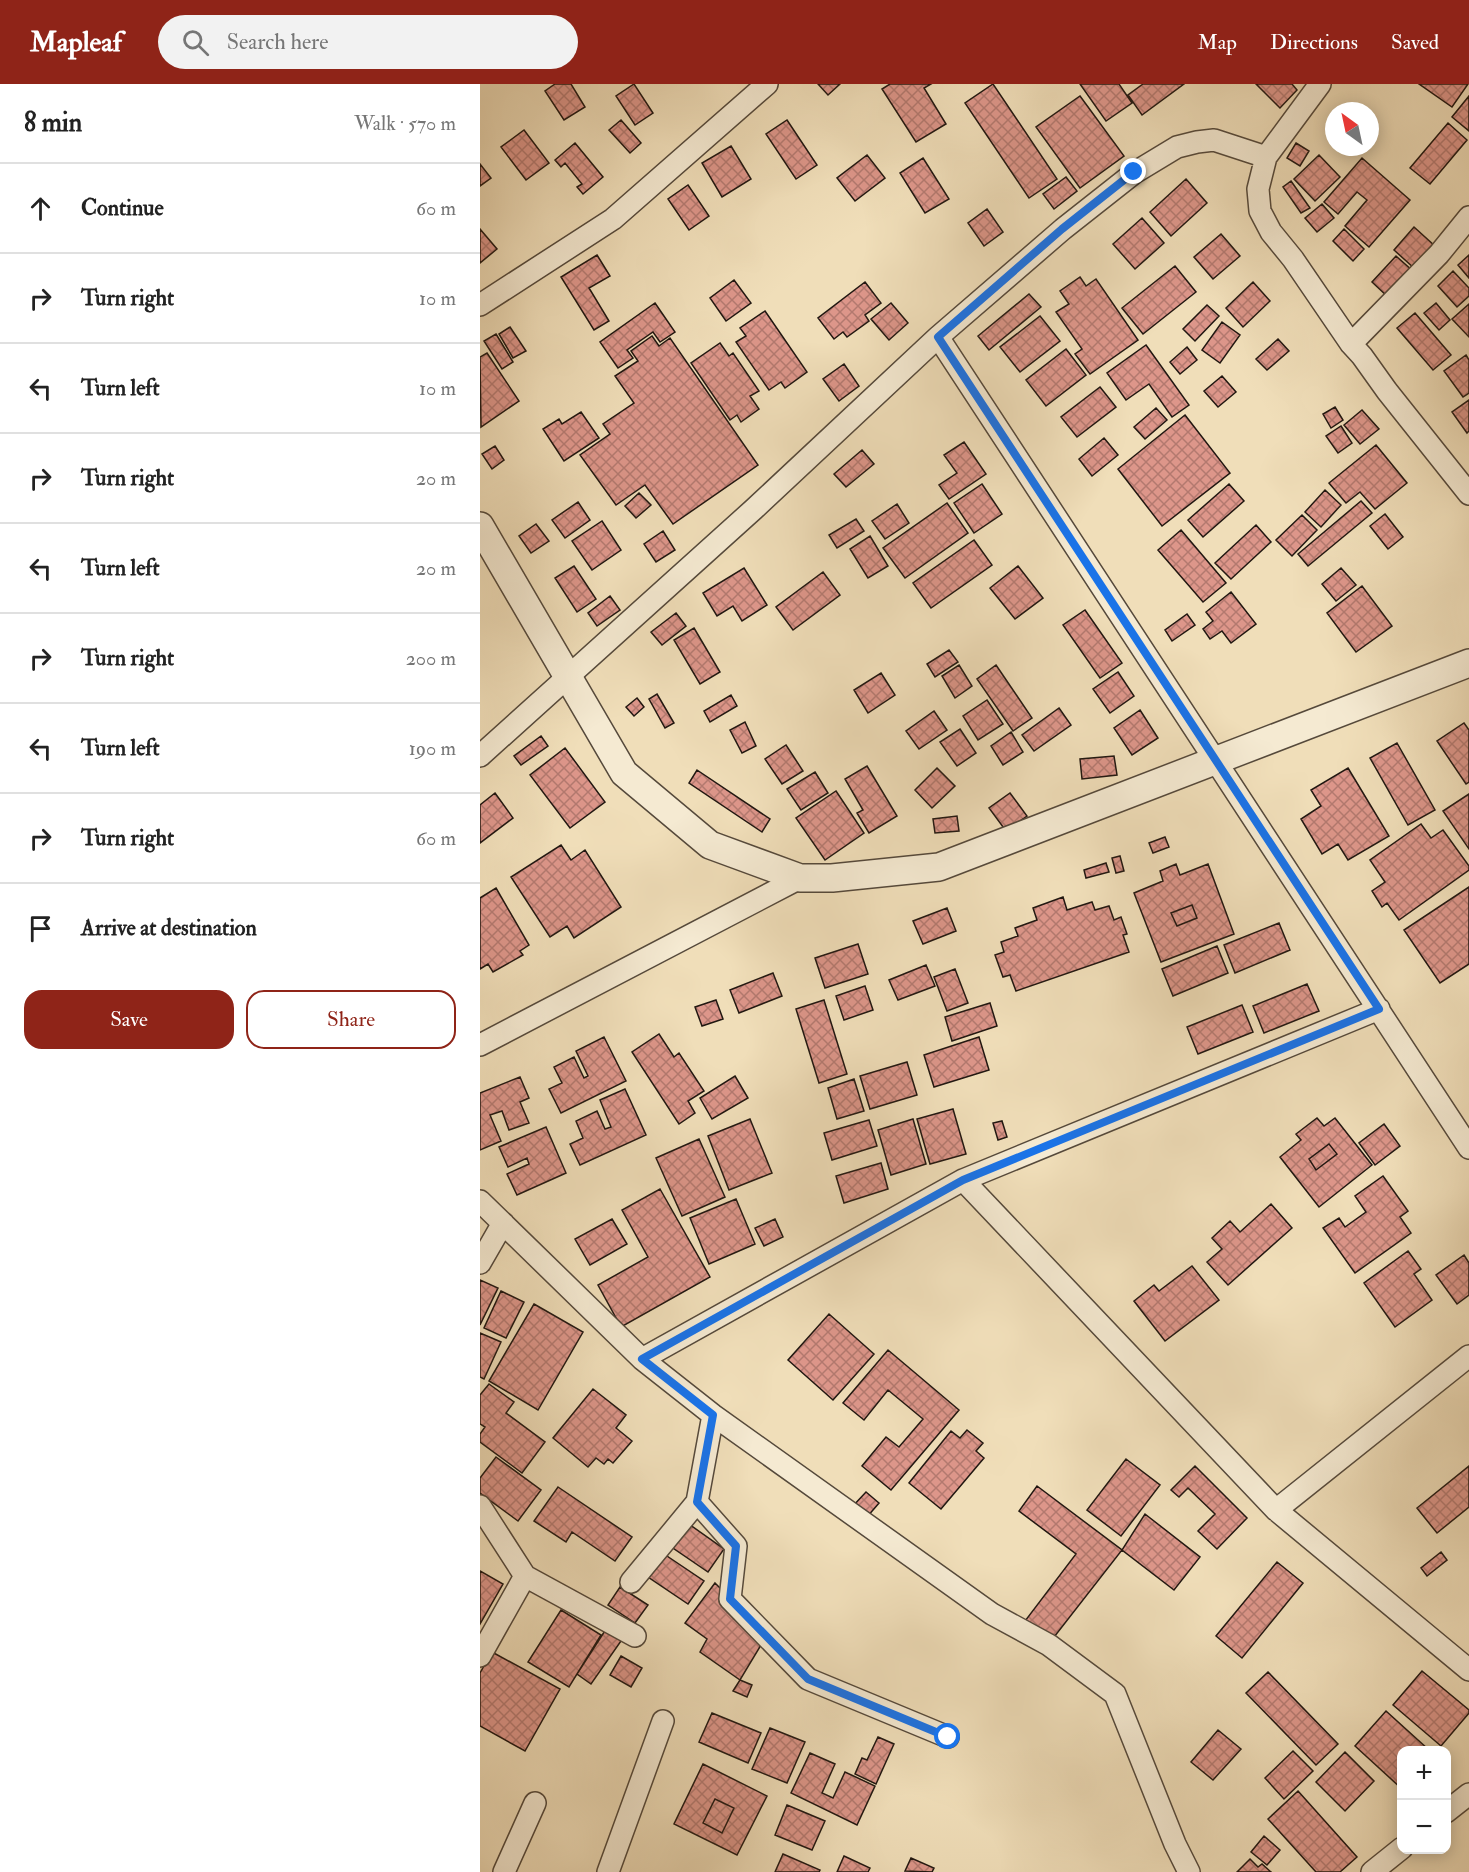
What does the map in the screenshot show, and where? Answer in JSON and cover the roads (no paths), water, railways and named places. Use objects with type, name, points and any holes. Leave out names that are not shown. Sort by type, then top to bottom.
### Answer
[{"type":"street","points":[[480,305],[613,219],[767,84]]},
{"type":"street","points":[[1320,84],[1266,157],[1258,189],[1260,211],[1271,232],[1293,259],[1351,344],[1469,494]]},
{"type":"street","points":[[480,756],[762,501],[938,337],[1062,229],[1134,172],[1177,147],[1214,140],[1266,157]]},
{"type":"street","points":[[1351,344],[1439,254],[1469,217]]},
{"type":"street","points":[[938,337],[1469,1148]]},
{"type":"street","points":[[480,526],[624,773],[710,845],[800,878],[832,878],[939,867],[1469,663]]},
{"type":"street","points":[[480,1045],[800,878]]},
{"type":"street","points":[[642,1359],[963,1180],[1379,1009]]},
{"type":"street","points":[[963,1180],[1276,1510],[1469,1670]]},
{"type":"street","points":[[480,1201],[642,1359],[713,1415],[992,1614],[1049,1645],[1115,1694],[1175,1844],[1189,1872]]},
{"type":"street","points":[[480,1263],[503,1223]]},
{"type":"street","points":[[1276,1510],[1469,1356]]},
{"type":"street","points":[[631,1582],[697,1502],[713,1415]]},
{"type":"street","points":[[697,1502],[736,1546],[730,1599],[808,1679],[948,1737]]},
{"type":"street","points":[[480,1506],[525,1575],[635,1636]]},
{"type":"street","points":[[480,1656],[525,1575]]},
{"type":"street","points":[[608,1872],[663,1720]]},
{"type":"street","points":[[1451,1808],[1469,1794]]},
{"type":"street","points":[[504,1872],[535,1803]]},
{"type":"street","points":[[1372,1872],[1397,1851]]}]
